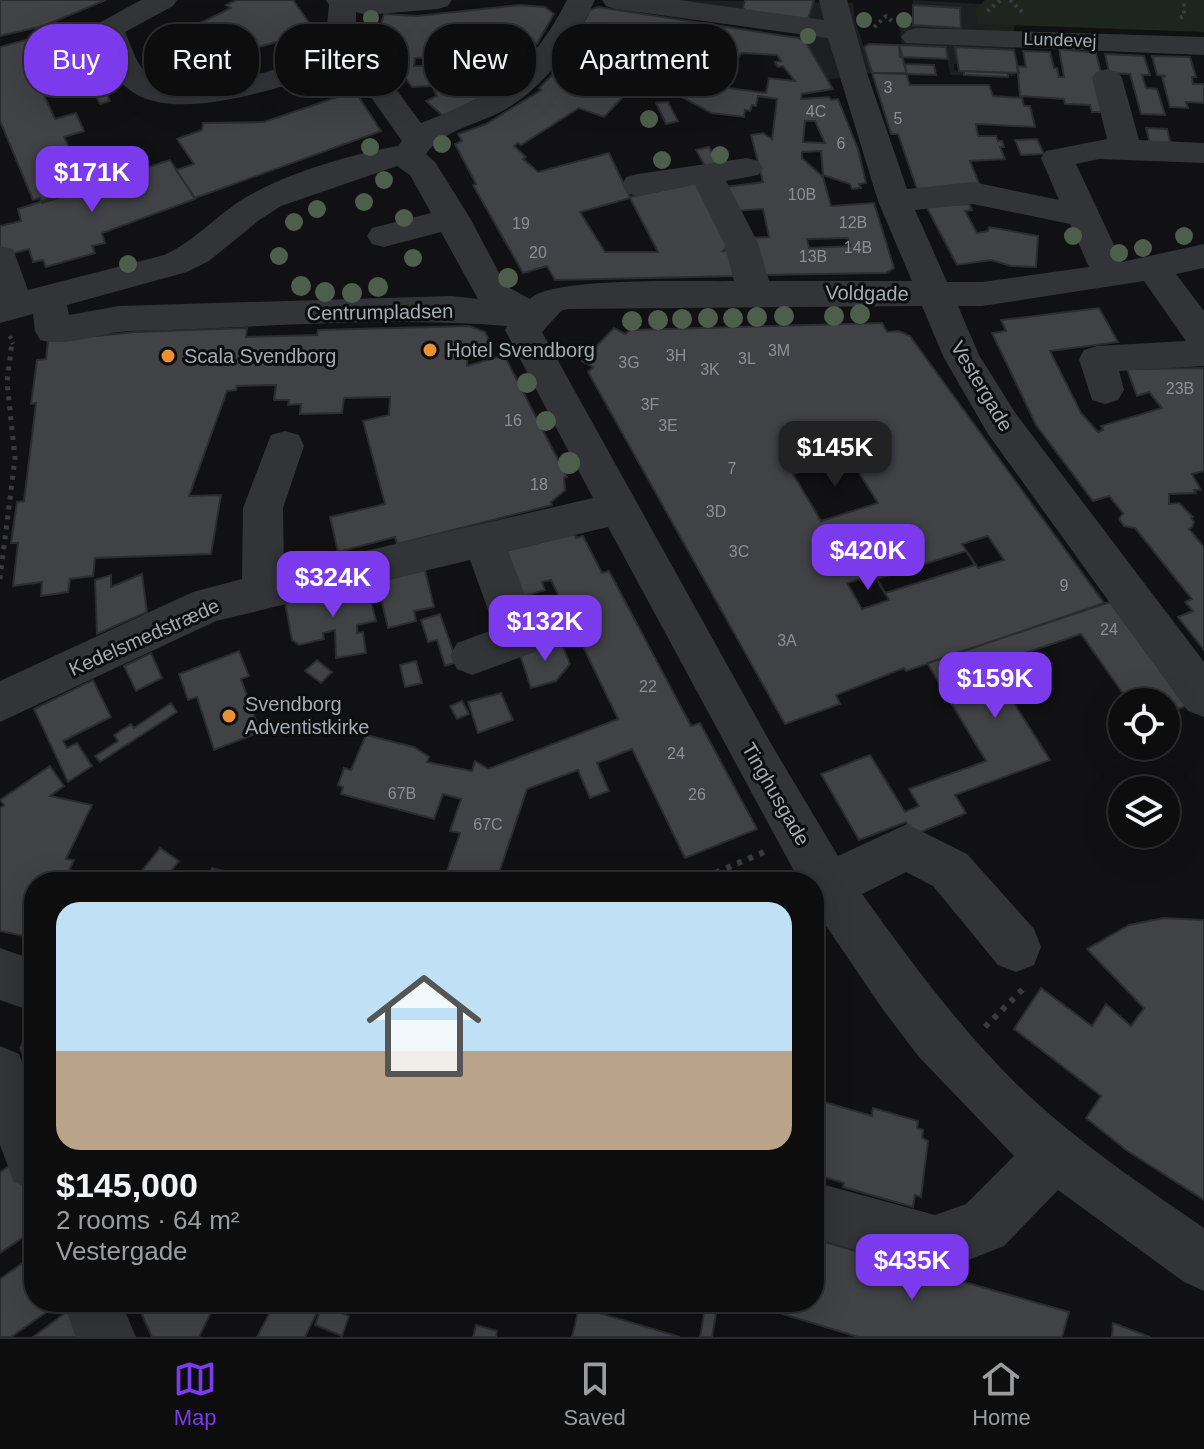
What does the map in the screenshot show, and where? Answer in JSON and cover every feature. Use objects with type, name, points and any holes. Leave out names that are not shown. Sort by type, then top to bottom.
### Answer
[{"type":"street","points":[[163,0],[109,29],[131,75],[145,86],[200,95],[231,91],[275,77]]},
{"type":"street","points":[[340,24],[342,1],[366,6],[438,0]]},
{"type":"street","points":[[616,0],[854,30]]},
{"type":"street","name":"Vestergade","points":[[833,0],[854,30],[895,201],[962,358],[1002,424],[1204,697]]},
{"type":"street","points":[[1,257],[21,304],[175,264],[194,254],[249,211],[270,199],[387,159],[478,112],[529,80],[554,51],[579,4]]},
{"type":"street","name":"Lundevej","points":[[916,37],[1204,46]]},
{"type":"street","points":[[1107,78],[1126,150]]},
{"type":"street","points":[[380,96],[453,218],[493,294],[533,316]]},
{"type":"street","points":[[1111,276],[1057,158],[1099,149],[1204,153]]},
{"type":"street","points":[[638,185],[747,168]]},
{"type":"street","points":[[705,173],[741,243],[755,293]]},
{"type":"street","points":[[895,201],[965,193],[1081,215]]},
{"type":"street","points":[[384,236],[453,218]]},
{"type":"street","name":"Voldgade","points":[[533,316],[549,301],[567,297],[755,293],[982,294],[1154,269],[1204,256]]},
{"type":"street","points":[[1154,269],[1204,338]]},
{"type":"street","name":"Centrumpladsen","points":[[21,304],[53,331],[119,319],[451,309],[533,316]]},
{"type":"street","name":"Tinghusgade","points":[[533,316],[523,330],[525,339],[820,872]]},
{"type":"street","points":[[1105,390],[1097,359],[1204,353]]},
{"type":"street","points":[[263,592],[263,508],[285,446]]},
{"type":"street","name":"Kedelsmedstræde","points":[[0,702],[208,605],[619,508]]},
{"type":"street","points":[[472,656],[520,639],[483,540]]},
{"type":"street","points":[[828,885],[907,847],[950,870],[1016,947]]},
{"type":"street","name":"Tinghusgade","points":[[824,878],[902,993],[999,1104],[1054,1155],[1204,1262]]},
{"type":"street","points":[[824,1213],[935,1244],[984,1226],[1054,1155]]},
{"type":"street","points":[[96,1312],[106,1337]]},
{"type":"path","points":[[987,11],[1001,0]]},
{"type":"path","points":[[1010,0],[1022,12]]},
{"type":"path","points":[[1183,18],[1184,0]]},
{"type":"path","points":[[879,23],[886,16]]},
{"type":"path","points":[[854,30],[886,29]]},
{"type":"path","points":[[0,579],[15,444],[6,363]]},
{"type":"path","points":[[718,872],[758,855]]},
{"type":"path","points":[[956,1056],[1038,974],[1016,947]]},
{"type":"shaded area","points":[[675,0],[853,3],[855,21],[873,73],[827,80],[805,41],[798,38],[807,20]]},
{"type":"shaded area","points":[[913,0],[981,4],[975,10],[978,23],[1014,25],[1014,49],[955,46],[957,64],[954,64],[954,70],[1014,73],[1015,76],[950,75],[946,48],[902,46],[899,24],[961,27],[960,8],[913,5]]},
{"type":"shaded area","points":[[985,0],[1204,0],[1204,32],[977,24],[975,10]]},
{"type":"building","points":[[0,0],[106,0],[48,24],[24,24],[24,30],[0,36]]},
{"type":"building","points":[[237,0],[293,0],[310,24],[275,24],[275,42],[259,47],[259,24],[198,24],[231,8],[226,5]]},
{"type":"building","points":[[745,0],[814,0],[808,19],[747,11],[743,8]]},
{"type":"building","points":[[520,5],[545,7],[554,14],[537,44],[536,24],[424,24],[424,58],[415,58],[414,66],[424,66],[424,86],[412,87],[408,82],[408,24],[381,24],[384,14],[417,16]]},
{"type":"building","points":[[913,5],[960,8],[961,28],[913,25]]},
{"type":"building","points":[[598,7],[708,24],[583,24],[590,10]]},
{"type":"building","points":[[737,29],[805,41],[833,89],[802,94],[801,99],[838,99],[858,149],[866,183],[859,184],[861,188],[852,189],[850,184],[823,175],[821,151],[802,152],[802,158],[823,177],[831,206],[874,203],[894,268],[886,273],[760,275],[751,238],[769,237],[763,209],[731,211],[717,188],[763,182],[751,135],[763,133],[772,139],[777,99],[758,96],[756,106],[752,105],[750,111],[745,110],[744,117],[711,113],[680,96],[737,96],[737,89],[766,93],[769,78],[795,81],[783,66],[778,67],[775,62],[781,61],[777,55],[741,53],[737,59]],"holes":[[[805,121],[815,121],[825,143],[803,142]],[[848,238],[850,246],[809,248],[807,239]]]},
{"type":"building","points":[[24,40],[24,96],[44,96],[55,119],[76,113],[84,131],[64,137],[88,189],[42,203],[40,198],[33,200],[0,121],[0,47]]},
{"type":"building","points":[[869,44],[899,45],[907,74],[872,73],[864,47]]},
{"type":"building","points":[[899,45],[946,47],[948,59],[900,57]]},
{"type":"building","points":[[955,47],[1014,50],[1019,73],[959,71]]},
{"type":"building","points":[[1059,49],[1096,53],[1111,112],[1092,112],[1090,105],[1065,104],[1064,99],[1020,96],[1017,66],[1026,67],[1023,51],[1050,52],[1059,77],[1064,77]]},
{"type":"building","points":[[1105,54],[1144,56],[1150,75],[1142,75],[1146,88],[1157,89],[1165,115],[1141,114],[1130,74],[1109,73]]},
{"type":"building","points":[[1152,56],[1190,57],[1196,77],[1192,77],[1193,84],[1204,84],[1204,103],[1186,102],[1188,108],[1170,107],[1162,77],[1166,76],[1157,75]]},
{"type":"building","points":[[904,64],[934,65],[936,75],[907,74]]},
{"type":"building","points":[[964,71],[1008,73],[1008,77],[964,75]]},
{"type":"building","points":[[872,73],[906,73],[910,85],[989,85],[993,96],[1022,98],[1024,106],[1030,106],[1035,127],[976,124],[978,136],[996,136],[998,141],[1002,141],[1004,147],[1000,147],[1005,159],[970,161],[980,186],[917,189],[898,134],[891,134]]},
{"type":"building","points":[[552,75],[552,96],[623,97],[604,117],[579,108],[521,145],[518,143],[514,146],[526,157],[523,159],[538,172],[609,153],[630,197],[700,182],[731,243],[723,251],[737,250],[741,276],[555,280],[547,266],[523,273],[473,185],[476,184],[455,144],[462,141],[458,134],[486,124],[536,96],[541,90],[539,88]],"holes":[[[630,198],[658,252],[605,252],[580,212]]]},
{"type":"building","points":[[96,96],[108,96],[110,101],[100,104]]},
{"type":"building","points":[[340,96],[358,96],[381,131],[195,198],[176,170],[194,164],[177,139],[202,130],[203,123],[264,122]]},
{"type":"building","points":[[437,96],[483,96],[443,116],[426,101]]},
{"type":"building","points":[[668,102],[678,121],[666,124],[656,103]]},
{"type":"building","points":[[1146,128],[1167,129],[1171,145],[1150,144]]},
{"type":"building","points":[[1037,139],[1044,154],[1021,155],[1015,140]]},
{"type":"building","points":[[709,147],[719,166],[706,168],[696,150]]},
{"type":"building","points":[[170,160],[195,199],[102,233],[105,243],[92,246],[95,253],[46,267],[43,260],[33,262],[29,249],[0,257],[0,226],[21,221],[18,209]]},
{"type":"building","points":[[969,204],[972,210],[965,211],[977,233],[988,231],[989,227],[1038,236],[1036,267],[1011,266],[991,260],[957,265],[926,206]]},
{"type":"building","points":[[1099,308],[1118,342],[1050,351],[1081,413],[1098,432],[1103,430],[1101,426],[1162,408],[1149,392],[1137,396],[1127,369],[1204,368],[1204,471],[1192,474],[1201,490],[1169,494],[1169,504],[1179,503],[1193,517],[1194,522],[1189,529],[1204,547],[1204,650],[1178,617],[1193,611],[1185,602],[1192,599],[1135,528],[1124,526],[1119,519],[1123,513],[1109,496],[1093,501],[1036,425],[992,333],[1006,331],[1001,320]]},
{"type":"building","points":[[882,323],[887,332],[899,331],[910,336],[1104,603],[906,671],[904,668],[836,695],[840,704],[785,724],[588,372],[593,367],[582,361],[614,328],[625,334],[630,330]]},
{"type":"building","points":[[469,326],[485,332],[493,348],[468,348],[467,366],[504,355],[567,477],[564,478],[565,490],[551,502],[552,505],[397,544],[395,537],[338,552],[330,517],[385,504],[363,421],[389,415],[390,397],[344,398],[342,413],[300,414],[301,404],[288,405],[289,400],[274,400],[276,385],[237,386],[236,390],[227,391],[189,496],[221,495],[211,554],[95,558],[93,576],[70,579],[68,592],[41,596],[42,582],[13,586],[18,543],[11,543],[17,502],[24,501],[36,403],[31,404],[37,360],[46,359],[48,341],[135,332],[247,328],[246,337],[317,335],[318,330]]},
{"type":"building","points":[[849,457],[878,503],[821,521],[793,474]]},
{"type":"building","points":[[575,534],[576,538],[583,536],[602,573],[609,571],[691,726],[700,723],[757,829],[685,858],[632,749],[597,763],[609,791],[590,798],[578,770],[527,789],[499,872],[446,872],[460,833],[450,831],[461,799],[443,794],[434,819],[341,794],[343,787],[338,785],[344,768],[351,770],[366,735],[414,747],[429,757],[427,762],[472,771],[475,761],[488,769],[618,719],[551,580],[542,582],[545,590],[521,597],[502,552]]},
{"type":"building","points":[[988,536],[1004,560],[978,568],[962,544]]},
{"type":"building","points":[[966,551],[975,565],[885,593],[877,579]]},
{"type":"building","points":[[425,570],[434,607],[414,611],[416,621],[388,628],[377,582]]},
{"type":"building","points":[[142,574],[147,612],[97,634],[95,580],[111,575],[111,587]]},
{"type":"building","points":[[874,575],[889,600],[862,609],[847,583]]},
{"type":"building","points":[[367,584],[376,621],[357,625],[357,633],[363,632],[366,653],[336,658],[335,630],[323,633],[324,639],[299,645],[292,640],[285,603]]},
{"type":"building","points":[[1110,602],[1173,688],[1119,688],[1081,634],[990,665],[1050,760],[955,795],[966,813],[914,835],[906,822],[859,840],[821,774],[870,755],[905,812],[919,806],[909,789],[986,761],[927,663]]},
{"type":"building","points":[[440,614],[457,662],[445,666],[437,640],[428,642],[421,620]]},
{"type":"building","points":[[560,640],[570,664],[556,681],[531,688],[519,652]]},
{"type":"building","name":"Svendborg Adventistkirke","points":[[239,651],[249,676],[241,679],[260,732],[214,750],[197,697],[188,700],[179,674]]},
{"type":"building","points":[[151,653],[162,678],[136,691],[124,666]]},
{"type":"building","points":[[317,660],[332,672],[321,683],[305,671]]},
{"type":"building","points":[[416,661],[422,683],[405,687],[400,665]]},
{"type":"building","points":[[93,680],[111,717],[63,741],[67,748],[77,743],[92,766],[68,782],[34,709]]},
{"type":"building","points":[[501,693],[513,720],[478,733],[468,702]]},
{"type":"building","points":[[462,701],[469,714],[457,719],[450,706]]},
{"type":"building","points":[[171,703],[177,712],[100,762],[95,756],[118,741],[114,735],[131,724],[134,728]]},
{"type":"building","points":[[50,766],[64,786],[50,796],[92,805],[66,859],[74,860],[69,870],[79,872],[24,872],[24,936],[0,931],[0,808],[4,805],[0,800]]},
{"type":"building","points":[[160,848],[179,861],[170,872],[141,872]]},
{"type":"building","points":[[1164,918],[1204,920],[1204,1200],[1126,1150],[1086,1118],[1101,1096],[1014,1029],[1041,988],[1092,1026],[1106,1004],[1131,1026],[1144,1008],[1087,949],[1129,925]]},
{"type":"building","points":[[824,1102],[872,1116],[873,1108],[918,1121],[917,1128],[923,1130],[922,1138],[928,1141],[921,1197],[915,1195],[913,1207],[843,1187],[844,1183],[824,1177]]},
{"type":"building","points":[[14,1163],[24,1187],[24,1237],[0,1253],[0,1172]]},
{"type":"building","points":[[824,1242],[1069,1312],[1062,1337],[858,1337],[776,1312],[824,1312]]},
{"type":"building","points":[[24,1262],[24,1312],[47,1312],[11,1337],[0,1337],[0,1279]]},
{"type":"building","points":[[70,1312],[79,1337],[33,1337]]},
{"type":"building","points":[[144,1312],[211,1312],[199,1337],[152,1337],[142,1315]]},
{"type":"building","points":[[270,1312],[317,1312],[305,1337],[257,1337]]},
{"type":"building","points":[[320,1312],[339,1312],[349,1316],[342,1336],[315,1325]]},
{"type":"building","points":[[578,1312],[596,1312],[680,1337],[572,1337]]},
{"type":"building","points":[[704,1312],[716,1312],[712,1337],[700,1337]]},
{"type":"building","points":[[1113,1323],[1150,1337],[1112,1337]]},
{"type":"building","points":[[476,1325],[497,1331],[496,1337],[473,1337]]},
{"type":"place","name":"Hotel Svendborg","points":[[430,350]]},
{"type":"place","name":"Scala Svendborg","points":[[168,356]]},
{"type":"place","name":"Svendborg Adventistkirke","points":[[229,716]]}]
